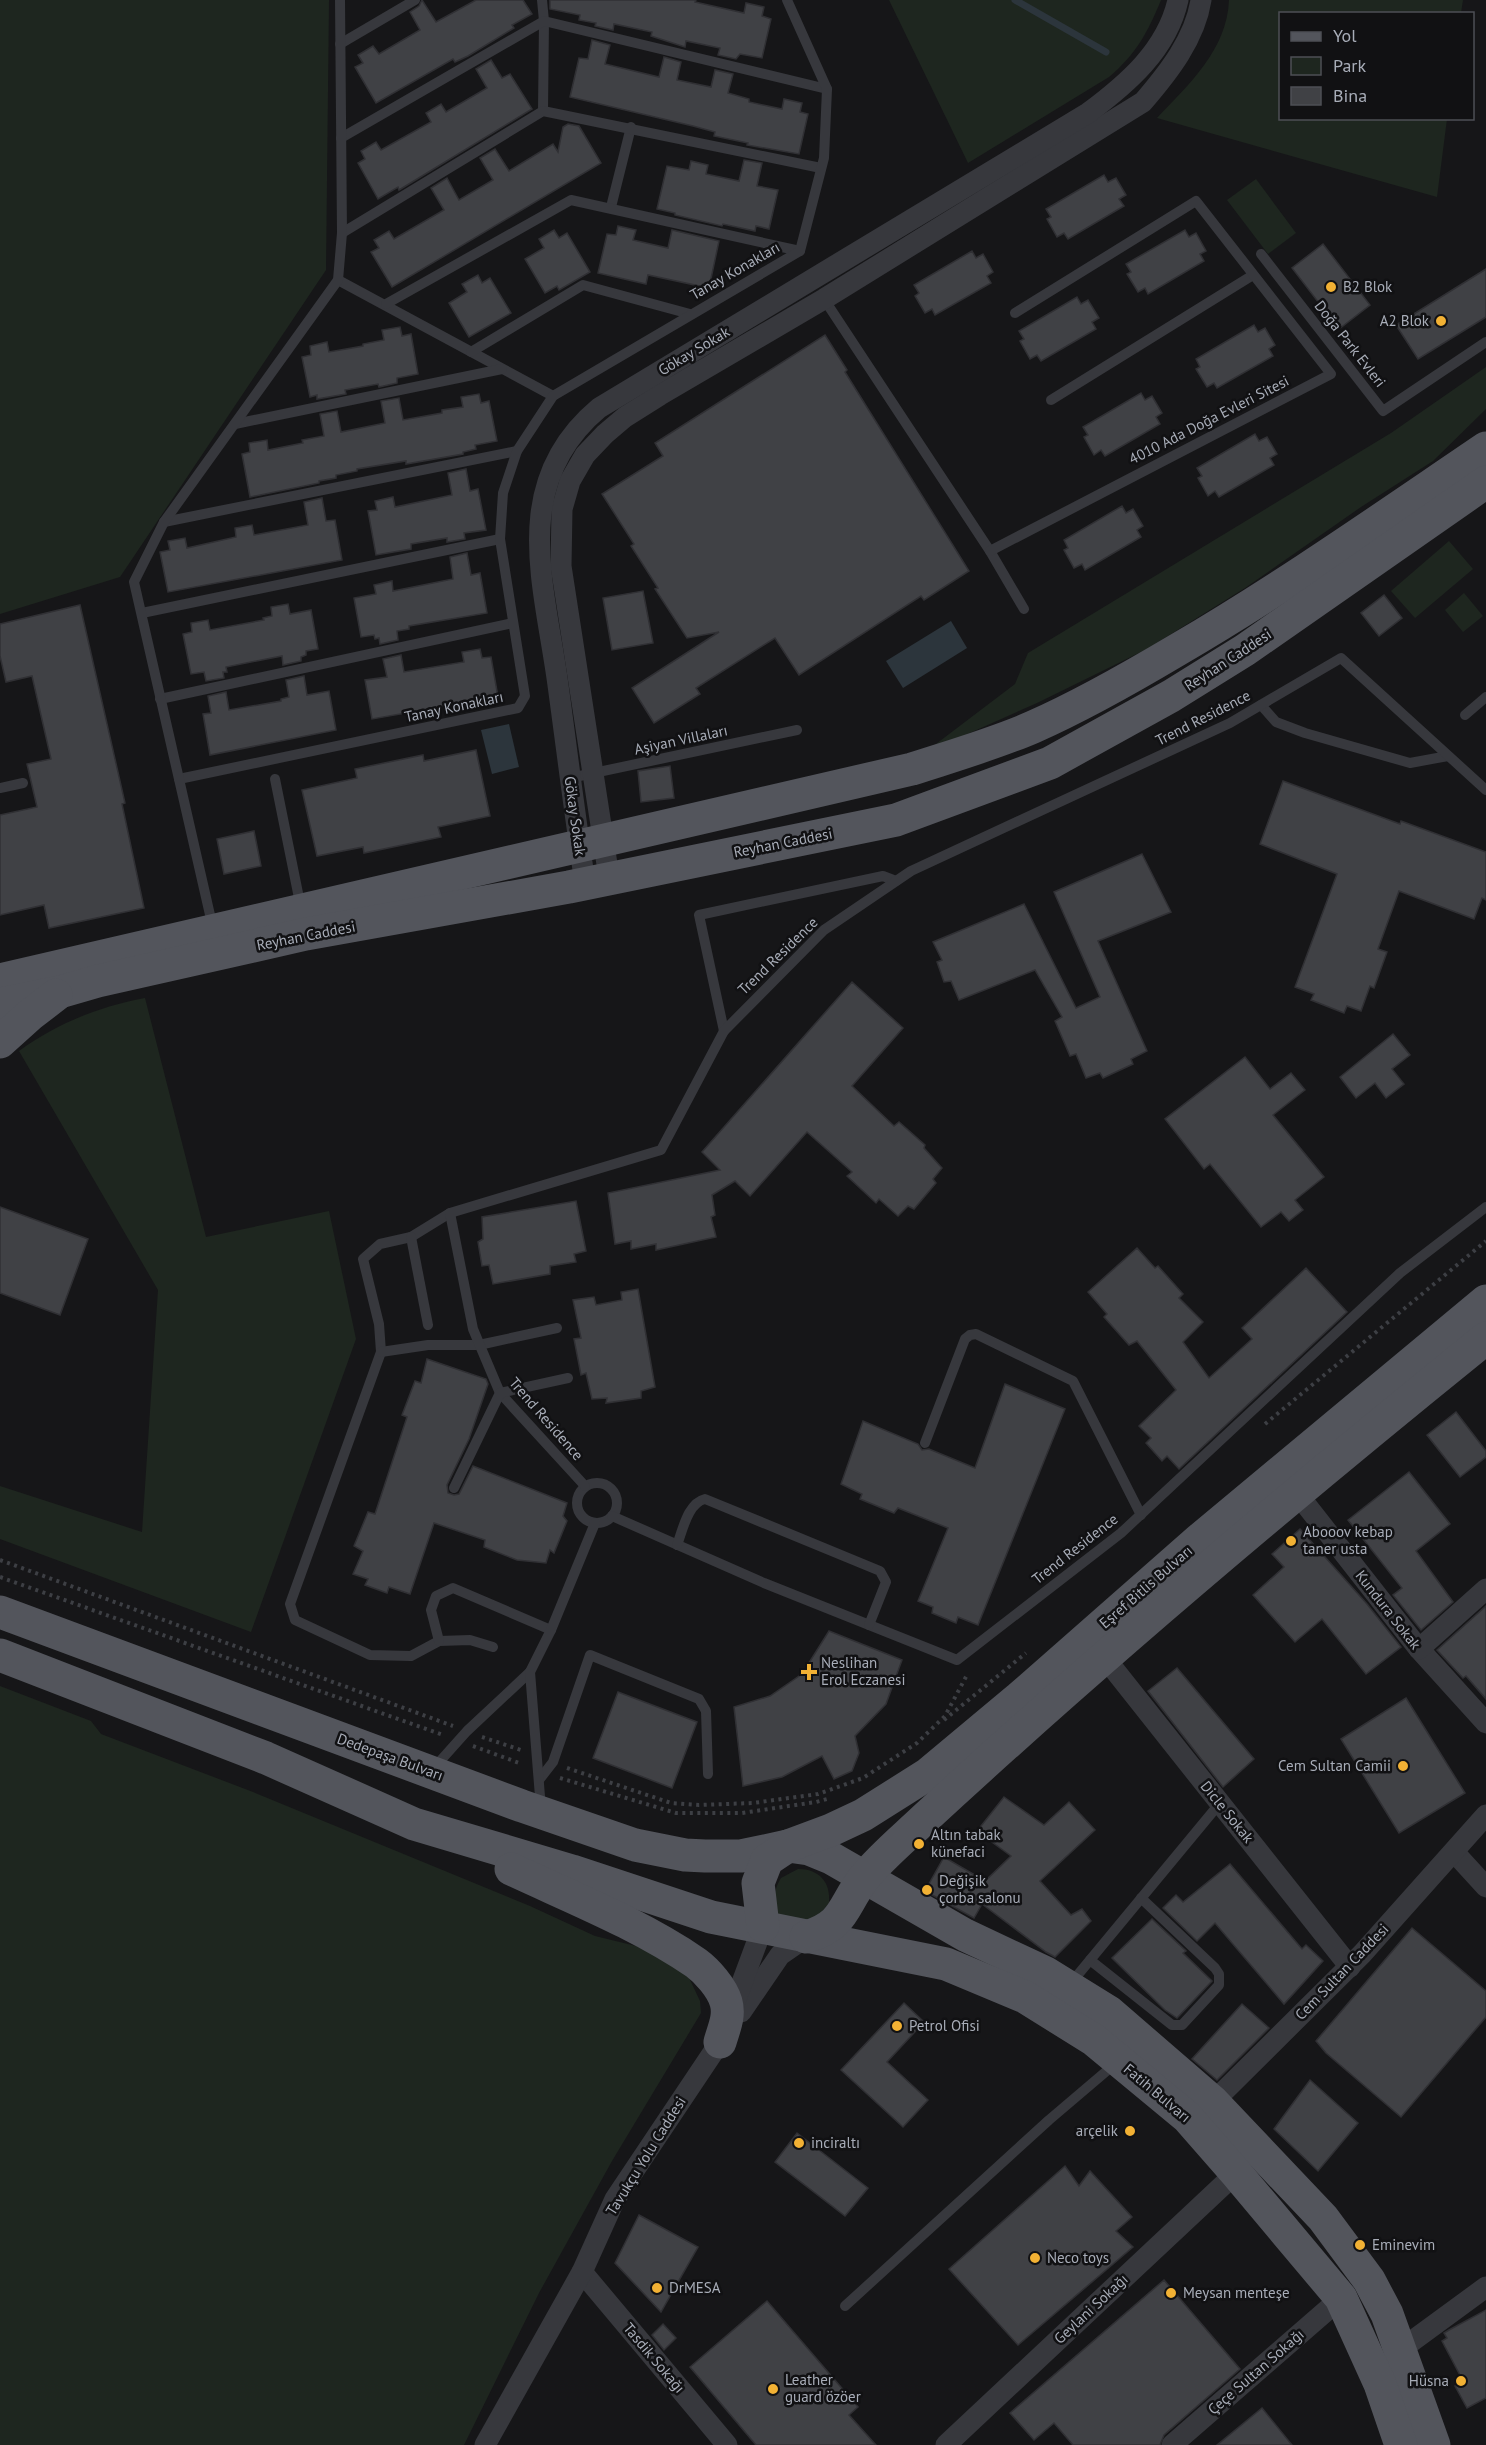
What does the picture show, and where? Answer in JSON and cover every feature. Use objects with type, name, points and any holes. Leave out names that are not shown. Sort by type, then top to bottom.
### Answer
[{"type":"main road","name":"Reyhan Caddesi","points":[[0,1004],[60,992],[591,842],[912,769],[1032,728],[1118,685],[1221,625],[1486,448]]},
{"type":"main road","name":"Reyhan Caddesi","points":[[0,980],[214,931],[304,922],[597,880],[896,820],[1050,763],[1172,696],[1245,650],[1486,482]]},
{"type":"main road","points":[[0,1042],[60,992]]},
{"type":"main road","name":"Eşref Bitlis Bulvarı","points":[[788,1846],[863,1815],[928,1774],[1019,1698],[1218,1524],[1486,1301]]},
{"type":"main road","name":"Eşref Bitlis Bulvarı","points":[[864,1878],[989,1759],[1296,1492],[1486,1338]]},
{"type":"main road","name":"Dedepaşa Bulvarı","points":[[0,1612],[541,1813],[635,1845],[685,1855],[741,1856],[788,1846]]},
{"type":"main road","points":[[0,1655],[266,1758],[414,1824],[644,1932],[698,1964],[718,1986],[726,2001],[728,2017],[720,2042]]},
{"type":"main road","points":[[414,1824],[572,1870],[711,1917],[764,1926],[759,1908],[758,1883],[767,1860],[788,1846],[809,1850],[831,1858],[864,1878],[844,1912],[835,1922],[823,1932],[806,1937]]},
{"type":"main road","name":"Fatih Bulvarı","points":[[864,1878],[965,1935],[1046,1973],[1058,1999],[1094,2040],[1119,2061],[1200,2109],[1236,2173],[1341,2298],[1380,2384],[1401,2445]]},
{"type":"main road","name":"Fatih Bulvarı","points":[[764,1926],[806,1937],[946,1964],[1026,1997],[1058,1999],[1109,2012],[1200,2109],[1323,2218],[1369,2280],[1387,2314],[1434,2445]]},
{"type":"street","name":"Gökay Sokak","points":[[597,880],[591,842],[570,778],[539,562],[540,517],[550,475],[560,453],[583,422],[599,408],[1069,125],[1109,98],[1142,68],[1155,50],[1168,27],[1178,0]]},
{"type":"street","name":"Gökay Sokak","points":[[591,842],[593,774],[561,566],[562,509],[570,481],[585,455],[604,434],[625,417],[824,299],[1143,102],[1167,75],[1188,38],[1201,0]]},
{"type":"street","points":[[812,280],[824,299]]},
{"type":"street","name":"Kundura Sokak","points":[[1296,1492],[1419,1649],[1486,1723]]},
{"type":"street","points":[[1419,1649],[1486,1589]]},
{"type":"street","name":"Dicle Sokak","points":[[1105,1658],[1350,1966]]},
{"type":"street","name":"Cem Sultan Caddesi","points":[[1200,2109],[1350,1966],[1486,1815]]},
{"type":"street","points":[[1454,1852],[1486,1887]]},
{"type":"street","name":"Tavukçu Yolu Caddesi","points":[[485,2445],[582,2272],[615,2199],[720,2042],[764,1926]]},
{"type":"street","points":[[720,2042],[780,1955],[806,1937]]},
{"type":"street","name":"Geylani Sokağı","points":[[946,2445],[1236,2173]]},
{"type":"street","name":"Tasdik Sokağı","points":[[582,2272],[727,2445]]},
{"type":"street","points":[[1401,2350],[1486,2287]]},
{"type":"street","name":"Çeçe Sultan Sokağı","points":[[1172,2445],[1341,2298]]},
{"type":"lane","points":[[214,931],[134,582],[164,522],[339,280],[342,233],[340,0]]},
{"type":"lane","points":[[340,44],[415,0]]},
{"type":"lane","points":[[542,0],[544,21],[543,111]]},
{"type":"lane","name":"Tanay Konakları","points":[[179,779],[518,708],[525,696],[500,539],[503,493],[517,451],[553,396],[800,251],[824,158],[826,88],[787,0]]},
{"type":"lane","points":[[341,138],[544,21],[826,88]]},
{"type":"lane","points":[[342,233],[543,111],[631,127],[821,168]]},
{"type":"lane","points":[[611,207],[631,127]]},
{"type":"lane","points":[[386,304],[571,200],[611,207],[800,251]]},
{"type":"lane","name":"4010 Ada Doğa Evleri Sitesi","points":[[990,551],[1331,374],[1196,201],[1015,313]]},
{"type":"lane","name":"Doğa Park Evleri","points":[[1261,254],[1383,411],[1486,342]]},
{"type":"lane","points":[[1051,400],[1253,275]]},
{"type":"lane","points":[[339,280],[553,396]]},
{"type":"lane","points":[[471,352],[583,285],[690,315]]},
{"type":"lane","points":[[824,299],[990,551],[1024,609]]},
{"type":"lane","points":[[235,424],[502,369]]},
{"type":"lane","points":[[164,522],[517,451]]},
{"type":"lane","points":[[142,613],[500,539]]},
{"type":"lane","points":[[160,699],[513,623]]},
{"type":"lane","name":"Trend Residence","points":[[585,1486],[500,1393],[473,1329],[450,1213],[661,1150],[724,1031],[824,930],[910,871],[1230,723],[1341,658],[1486,790]]},
{"type":"lane","points":[[1465,715],[1486,697]]},
{"type":"lane","points":[[1261,705],[1276,722],[1410,763],[1448,756]]},
{"type":"lane","name":"Aşiyan Villaları","points":[[570,778],[797,730]]},
{"type":"lane","points":[[275,779],[304,922]]},
{"type":"lane","points":[[0,788],[23,783]]},
{"type":"lane","points":[[724,1031],[699,915],[883,876],[896,881]]},
{"type":"lane","name":"Trend Residence","points":[[612,1516],[957,1660],[1121,1533],[1400,1273],[1486,1207]]},
{"type":"lane","points":[[450,1213],[411,1237],[380,1244],[363,1259],[379,1324],[381,1352],[290,1604],[295,1620],[370,1655],[411,1656],[439,1641],[470,1640],[493,1647]]},
{"type":"lane","points":[[411,1237],[428,1325]]},
{"type":"lane","points":[[381,1352],[428,1345],[479,1345],[557,1328]]},
{"type":"lane","points":[[925,1443],[965,1339],[969,1335],[976,1334],[1073,1381],[1141,1515]]},
{"type":"lane","points":[[454,1488],[500,1393],[568,1378]]},
{"type":"lane","points":[[602,1483],[613,1491],[617,1503],[612,1516],[606,1521],[595,1523],[583,1518],[577,1509],[577,1496],[585,1486],[602,1483]]},
{"type":"lane","points":[[677,1545],[693,1506],[705,1499],[880,1571],[885,1576],[886,1582],[869,1625]]},
{"type":"lane","points":[[431,1772],[467,1731],[530,1671],[551,1630],[595,1523]]},
{"type":"lane","points":[[439,1641],[431,1610],[436,1596],[453,1588],[551,1630]]},
{"type":"lane","points":[[541,1774],[553,1762],[590,1655],[699,1699],[706,1711],[708,1774]]},
{"type":"lane","points":[[530,1671],[537,1755],[541,1774],[541,1813]]},
{"type":"lane","points":[[1058,1999],[1220,1803]]},
{"type":"lane","points":[[1090,1960],[1172,2025],[1182,2025],[1219,1985],[1219,1974],[1215,1968],[1141,1898]]},
{"type":"lane","points":[[845,2306],[1049,2120],[1119,2061]]},
{"type":"path","points":[[1259,1429],[1486,1241]]},
{"type":"path","points":[[0,1560],[537,1755]]},
{"type":"path","points":[[0,1577],[459,1741],[541,1774],[676,1813],[742,1813],[816,1802],[837,1796]]},
{"type":"path","points":[[887,1770],[974,1693],[1029,1650]]},
{"type":"path","points":[[553,1762],[671,1803],[704,1805],[753,1803],[818,1794],[863,1778],[917,1743],[945,1716],[969,1670]]},
{"type":"green space","points":[[0,0],[329,0],[326,270],[120,577],[0,614]]},
{"type":"green space","points":[[889,0],[1161,0],[1140,42],[1127,60],[1109,77],[968,163]]},
{"type":"green space","points":[[1229,0],[1463,0],[1461,12],[1279,12],[1279,120],[1447,120],[1437,197],[1157,118],[1204,65],[1214,50],[1227,18]]},
{"type":"green space","points":[[1256,179],[1296,233],[1268,254],[1227,200]]},
{"type":"green space","points":[[1486,367],[1486,409],[1433,461],[1361,507],[1245,588],[1147,649],[1037,703],[954,740],[932,747],[1015,684],[1028,653],[1391,433]]},
{"type":"green space","points":[[1449,541],[1473,569],[1415,618],[1391,591]]},
{"type":"green space","points":[[1464,593],[1483,616],[1463,632],[1445,610]]},
{"type":"green space","points":[[145,998],[206,1237],[329,1211],[356,1339],[251,1632],[0,1539],[0,1486],[142,1532],[158,1290],[19,1051],[79,1017]]},
{"type":"green space","points":[[0,1686],[91,1721],[101,1734],[253,1792],[530,1906],[595,1936],[636,1946],[684,1967],[700,2001],[701,2013],[612,2161],[539,2293],[464,2445],[0,2445]]},
{"type":"green space","points":[[798,1869],[818,1874],[828,1889],[829,1903],[813,1923],[788,1920],[778,1913],[775,1907],[776,1889],[781,1878]]},
{"type":"shaded area","points":[[951,621],[967,648],[903,688],[886,661]]},
{"type":"shaded area","points":[[509,724],[519,767],[492,774],[481,730]]},
{"type":"building","points":[[422,0],[436,22],[476,0],[523,0],[532,14],[512,25],[514,28],[468,56],[455,62],[453,59],[376,103],[355,67],[363,63],[358,55],[373,46],[379,54],[420,30],[410,12],[419,6]]},
{"type":"building","points":[[550,0],[696,0],[695,2],[744,13],[746,3],[764,7],[762,16],[771,19],[762,58],[740,54],[736,59],[718,55],[720,48],[686,41],[685,47],[651,36],[652,32],[614,24],[613,30],[595,26],[596,23],[579,20],[580,15],[550,9]]},
{"type":"building","points":[[592,40],[610,45],[605,64],[659,77],[664,57],[681,62],[677,80],[711,87],[715,70],[733,74],[728,93],[749,99],[749,102],[782,109],[784,99],[802,103],[800,112],[808,114],[799,154],[747,145],[748,143],[714,136],[715,132],[693,126],[570,97],[579,58],[588,59]]},
{"type":"building","points":[[491,60],[502,78],[510,74],[532,109],[399,190],[398,187],[378,199],[358,163],[365,159],[361,151],[376,142],[381,150],[431,122],[426,113],[441,104],[446,112],[487,88],[476,69]]},
{"type":"building","points":[[568,124],[579,126],[601,163],[392,287],[371,252],[379,248],[374,240],[389,231],[394,239],[444,210],[431,188],[447,178],[459,200],[493,180],[480,158],[495,149],[509,171],[553,144],[558,152],[563,127]]},
{"type":"building","points":[[744,160],[762,163],[757,186],[778,190],[769,229],[756,226],[755,231],[723,224],[722,226],[657,209],[667,166],[689,170],[691,161],[708,165],[706,174],[739,181]]},
{"type":"building","points":[[1104,175],[1108,182],[1116,178],[1126,195],[1119,199],[1124,206],[1068,239],[1064,233],[1057,237],[1047,219],[1051,217],[1046,209]]},
{"type":"building","points":[[618,226],[636,230],[633,240],[668,248],[672,230],[719,241],[709,288],[648,275],[646,284],[598,273],[607,234],[616,235]]},
{"type":"building","points":[[554,230],[559,238],[567,233],[590,272],[559,290],[557,286],[545,293],[525,259],[544,248],[539,239]]},
{"type":"building","points":[[1185,230],[1189,237],[1196,233],[1206,251],[1200,254],[1204,261],[1148,294],[1145,288],[1138,292],[1127,274],[1131,272],[1126,264]]},
{"type":"building","name":"B2 Blok","points":[[1323,244],[1370,305],[1339,329],[1292,268]]},
{"type":"building","points":[[972,251],[976,258],[983,254],[993,272],[987,276],[991,283],[935,315],[932,309],[925,313],[915,296],[919,293],[914,285]]},
{"type":"building","name":"A2 Blok","points":[[1486,269],[1486,317],[1418,359],[1396,325]]},
{"type":"building","points":[[478,275],[482,283],[490,278],[511,313],[469,337],[449,303],[467,292],[462,284]]},
{"type":"building","points":[[1077,297],[1081,304],[1088,300],[1099,318],[1092,322],[1096,329],[1041,361],[1037,355],[1030,359],[1020,341],[1024,339],[1019,331]]},
{"type":"building","points":[[1254,325],[1258,332],[1265,328],[1275,345],[1269,349],[1273,356],[1217,388],[1214,383],[1207,387],[1196,369],[1200,367],[1196,359]]},
{"type":"building","points":[[400,327],[402,336],[411,334],[418,374],[397,378],[397,383],[379,387],[378,384],[345,390],[346,394],[317,399],[317,395],[310,397],[302,357],[311,355],[310,346],[327,342],[329,352],[363,346],[363,344],[384,340],[382,330]]},
{"type":"building","points":[[825,335],[847,370],[845,372],[969,571],[924,600],[921,596],[799,675],[775,638],[696,688],[700,694],[654,723],[632,688],[719,632],[687,638],[655,589],[658,588],[631,546],[634,544],[602,494],[663,456],[655,443]]},
{"type":"building","points":[[1141,393],[1145,400],[1152,396],[1162,413],[1156,417],[1160,424],[1105,456],[1101,450],[1094,455],[1084,437],[1088,435],[1083,427]]},
{"type":"building","points":[[479,394],[481,403],[489,401],[497,441],[475,445],[476,449],[463,452],[463,454],[406,464],[406,461],[357,469],[357,471],[336,475],[336,478],[319,481],[319,483],[250,497],[242,454],[250,452],[249,443],[267,440],[268,450],[324,436],[320,414],[337,411],[341,432],[385,423],[381,401],[399,398],[403,420],[463,407],[461,397]]},
{"type":"building","points":[[1255,434],[1259,441],[1267,437],[1277,454],[1270,458],[1274,465],[1219,497],[1215,491],[1208,496],[1198,478],[1202,476],[1197,468]]},
{"type":"building","points":[[466,469],[470,491],[478,489],[486,530],[464,533],[465,539],[447,542],[447,538],[411,544],[411,549],[376,555],[368,511],[377,510],[375,501],[393,497],[395,507],[452,495],[448,473]]},
{"type":"building","points":[[322,498],[326,521],[335,520],[342,560],[168,592],[160,552],[170,550],[168,541],[185,538],[187,548],[236,537],[235,528],[252,525],[254,535],[308,525],[304,502]]},
{"type":"building","points":[[1122,506],[1126,513],[1133,509],[1143,526],[1137,530],[1141,537],[1085,570],[1082,564],[1074,568],[1064,550],[1068,548],[1064,540]]},
{"type":"building","points":[[467,553],[471,575],[480,573],[487,613],[409,626],[409,629],[397,631],[398,640],[380,644],[379,638],[375,639],[374,635],[361,637],[354,598],[376,594],[374,585],[392,581],[393,591],[453,579],[450,557]]},
{"type":"building","points":[[643,591],[653,643],[612,650],[603,598]]},
{"type":"building","points":[[1384,595],[1402,618],[1379,636],[1361,613]]},
{"type":"building","points":[[288,604],[290,614],[311,610],[318,649],[306,651],[301,661],[283,665],[282,656],[226,667],[227,672],[223,672],[224,678],[206,681],[204,672],[191,674],[183,634],[192,632],[191,623],[208,620],[210,630],[264,620],[263,618],[272,616],[271,607]]},
{"type":"building","points":[[80,605],[125,803],[122,804],[144,908],[49,928],[44,905],[0,915],[0,815],[37,807],[27,764],[51,759],[32,676],[6,682],[0,656],[0,624]]},
{"type":"building","points":[[480,649],[482,658],[491,657],[498,697],[372,719],[365,680],[387,677],[383,659],[401,655],[404,672],[464,662],[462,652]]},
{"type":"building","points":[[304,676],[307,695],[329,691],[336,730],[210,755],[203,714],[211,713],[208,696],[226,692],[229,710],[281,701],[289,697],[286,680]]},
{"type":"building","points":[[476,750],[490,816],[438,827],[441,837],[364,853],[363,847],[317,856],[302,790],[357,778],[355,769],[423,755],[424,761]]},
{"type":"building","points":[[670,766],[674,798],[641,802],[638,771]]},
{"type":"building","points":[[1283,781],[1400,824],[1401,821],[1486,852],[1486,900],[1482,898],[1474,919],[1399,891],[1378,949],[1387,952],[1374,988],[1370,986],[1361,1011],[1347,1006],[1344,1013],[1311,1000],[1314,994],[1295,987],[1337,874],[1260,844]]},
{"type":"building","points":[[254,831],[261,866],[224,874],[217,839]]},
{"type":"building","points":[[1142,854],[1171,912],[1098,941],[1147,1051],[1131,1059],[1133,1064],[1103,1078],[1100,1073],[1086,1078],[1076,1054],[1070,1056],[1055,1021],[1062,1017],[1035,970],[959,1000],[951,981],[944,982],[937,962],[942,960],[933,942],[1024,904],[1076,1008],[1100,997],[1054,892]]},
{"type":"building","points":[[852,982],[903,1028],[852,1086],[894,1126],[899,1122],[925,1145],[924,1148],[942,1168],[933,1179],[936,1183],[914,1209],[908,1206],[898,1216],[879,1199],[876,1203],[847,1176],[852,1172],[807,1132],[750,1196],[735,1181],[712,1195],[715,1215],[711,1217],[716,1237],[656,1250],[656,1244],[631,1249],[631,1241],[615,1244],[608,1193],[720,1170],[702,1152]]},
{"type":"building","points":[[1393,1034],[1410,1055],[1392,1069],[1404,1084],[1386,1098],[1375,1083],[1356,1098],[1340,1077]]},
{"type":"building","points":[[1245,1057],[1270,1089],[1291,1073],[1305,1090],[1273,1115],[1324,1177],[1295,1200],[1303,1210],[1289,1221],[1281,1212],[1261,1227],[1210,1164],[1204,1169],[1165,1119]]},
{"type":"building","points":[[576,1201],[586,1251],[574,1254],[576,1262],[550,1266],[550,1274],[493,1284],[489,1265],[482,1266],[478,1242],[483,1239],[482,1217]]},
{"type":"building","points":[[0,1207],[88,1239],[60,1315],[0,1293]]},
{"type":"building","points":[[1137,1248],[1155,1268],[1158,1266],[1183,1294],[1179,1298],[1203,1322],[1183,1342],[1209,1378],[1252,1339],[1242,1328],[1306,1268],[1347,1312],[1179,1469],[1167,1456],[1162,1461],[1146,1443],[1151,1438],[1139,1426],[1176,1390],[1137,1341],[1129,1345],[1104,1317],[1107,1314],[1088,1292]]},
{"type":"building","points":[[638,1289],[655,1387],[641,1391],[641,1398],[606,1403],[607,1398],[592,1399],[586,1373],[581,1375],[574,1339],[581,1338],[573,1300],[594,1297],[596,1305],[622,1300],[621,1292]]},
{"type":"building","points":[[427,1359],[486,1379],[488,1384],[469,1439],[447,1485],[448,1493],[459,1494],[473,1466],[567,1503],[563,1516],[567,1521],[554,1553],[550,1550],[546,1563],[517,1560],[484,1547],[485,1540],[434,1523],[410,1594],[389,1587],[387,1593],[365,1585],[368,1579],[353,1574],[363,1551],[354,1546],[368,1512],[375,1514],[407,1417],[402,1415],[415,1381],[421,1383]]},
{"type":"building","points":[[1005,1384],[1065,1409],[978,1625],[958,1617],[956,1623],[932,1613],[933,1607],[918,1601],[948,1528],[898,1508],[894,1513],[860,1499],[862,1494],[841,1484],[863,1421],[918,1444],[922,1450],[929,1449],[975,1468]]},
{"type":"building","points":[[1456,1412],[1486,1451],[1486,1457],[1460,1477],[1427,1435]]},
{"type":"building","points":[[1409,1472],[1450,1524],[1416,1551],[1453,1602],[1421,1630],[1393,1595],[1402,1588],[1348,1520]]},
{"type":"building","points":[[1300,1529],[1367,1604],[1401,1647],[1366,1674],[1322,1619],[1295,1642],[1253,1595],[1284,1567],[1272,1554]]},
{"type":"building","points":[[1486,1606],[1486,1699],[1466,1676],[1463,1678],[1437,1650]]},
{"type":"building","points":[[829,1631],[902,1660],[886,1704],[855,1736],[859,1753],[852,1771],[834,1779],[822,1756],[782,1777],[743,1786],[734,1707],[770,1696],[802,1674]]},
{"type":"building","points":[[1177,1668],[1254,1759],[1223,1787],[1148,1691]]},
{"type":"building","points":[[618,1692],[697,1722],[672,1788],[593,1758]]},
{"type":"building","name":"Cem Sultan Camii","points":[[1406,1698],[1465,1793],[1399,1833],[1341,1739]]},
{"type":"building","points":[[1004,1797],[1044,1825],[1069,1802],[1095,1830],[1040,1881],[1071,1915],[1082,1909],[1091,1921],[1055,1957],[982,1904],[974,1918],[925,1891],[944,1857],[985,1881],[1011,1856],[977,1831]]},
{"type":"building","points":[[1230,1864],[1302,1949],[1306,1945],[1323,1961],[1284,2004],[1215,1923],[1197,1941],[1163,1908],[1176,1895],[1183,1902]]},
{"type":"building","points":[[1152,1919],[1186,1951],[1183,1953],[1212,1981],[1177,2018],[1165,2010],[1112,1958]]},
{"type":"building","points":[[1412,1928],[1486,1991],[1486,2017],[1401,2117],[1326,2053],[1316,2041]]},
{"type":"building","points":[[904,2003],[924,2022],[887,2062],[928,2100],[903,2127],[841,2070]]},
{"type":"building","points":[[1242,2004],[1269,2028],[1217,2080],[1192,2059]]},
{"type":"building","points":[[1310,2080],[1358,2123],[1318,2171],[1274,2129]]},
{"type":"building","points":[[797,2133],[868,2188],[845,2216],[775,2162]]},
{"type":"building","points":[[1065,2166],[1079,2186],[1090,2171],[1132,2217],[1116,2231],[1133,2247],[1018,2345],[949,2269]]},
{"type":"building","name":"DrMESA","points":[[639,2215],[698,2247],[661,2312],[615,2263]]},
{"type":"building","points":[[1164,2280],[1240,2369],[1164,2435],[1160,2445],[1073,2445],[1054,2423],[1034,2440],[1010,2413]]},
{"type":"building","points":[[767,2301],[858,2407],[849,2415],[876,2445],[756,2445],[690,2367]]},
{"type":"building","points":[[1486,2310],[1486,2398],[1467,2408],[1455,2386],[1463,2381],[1442,2341],[1447,2338],[1444,2333]]},
{"type":"building","points":[[663,2324],[676,2338],[664,2350],[652,2335]]},
{"type":"building","points":[[1262,2408],[1292,2445],[1217,2445]]},
{"type":"waterway","points":[[1015,0],[1106,52]]},
{"type":"place","name":"B2 Blok","points":[[1331,287]]},
{"type":"place","name":"A2 Blok","points":[[1441,321]]},
{"type":"place","name":"Abooov kebap taner usta","points":[[1291,1541]]},
{"type":"place","name":"Neslihan Erol Eczanesi","points":[[809,1672]]},
{"type":"place","name":"Cem Sultan Camii","points":[[1403,1766]]},
{"type":"place","name":"Altın tabak künefaci","points":[[919,1844]]},
{"type":"place","name":"Değişik çorba salonu","points":[[927,1890]]},
{"type":"place","name":"Petrol Ofisi","points":[[897,2026]]},
{"type":"place","name":"arçelik","points":[[1130,2131]]},
{"type":"place","name":"inciraltı","points":[[799,2143]]},
{"type":"place","name":"Eminevim","points":[[1360,2245]]},
{"type":"place","name":"Neco toys","points":[[1035,2258]]},
{"type":"place","name":"DrMESA","points":[[657,2288]]},
{"type":"place","name":"Meysan menteşe","points":[[1171,2293]]},
{"type":"place","name":"Hüsna","points":[[1461,2381]]},
{"type":"place","name":"Leather guard özöer","points":[[773,2389]]}]
